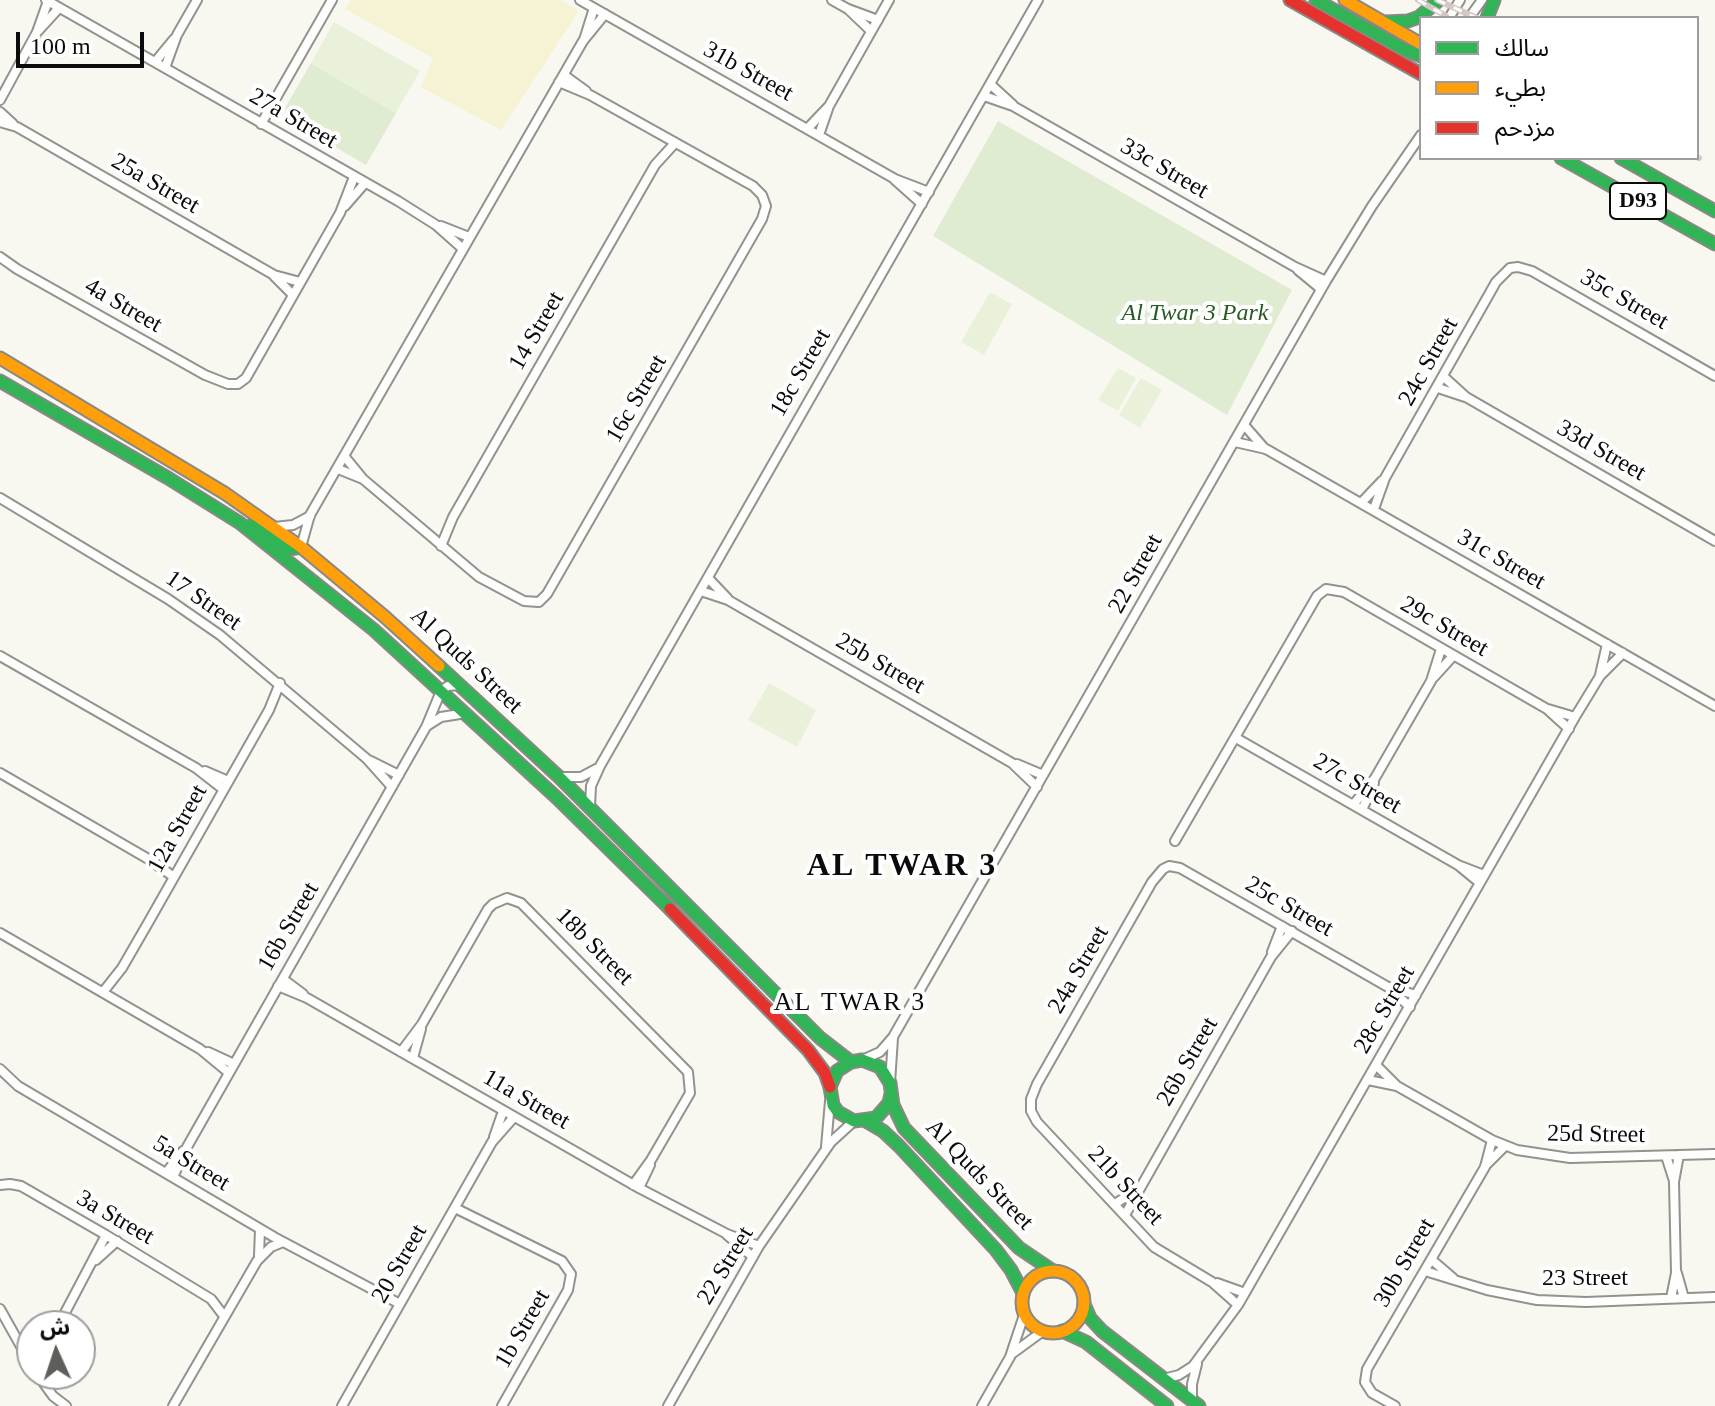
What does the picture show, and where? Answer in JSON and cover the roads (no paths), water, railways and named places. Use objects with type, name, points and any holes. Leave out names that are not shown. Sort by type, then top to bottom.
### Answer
[{"type":"main road","points":[[1290,0],[1419,64]]},
{"type":"main road","points":[[1316,0],[1403,49],[1419,64]]},
{"type":"main road","points":[[1345,0],[1419,43]]},
{"type":"main road","points":[[1420,16],[1439,0]]},
{"type":"main road","points":[[1382,22],[1395,23],[1419,17]]},
{"type":"main road","name":"D93","points":[[1565,160],[1715,244]]},
{"type":"main road","name":"D93","points":[[1625,160],[1715,211]]},
{"type":"main road","name":"Al Quds Street","points":[[0,358],[226,494],[301,547],[385,617],[559,777],[820,1038],[856,1061]]},
{"type":"main road","name":"Al Quds Street","points":[[0,381],[240,523],[374,630],[580,820],[787,1027],[818,1061],[830,1091]]},
{"type":"main road","points":[[240,523],[253,525],[289,549],[301,547]]},
{"type":"main road","points":[[856,1061],[880,1067],[891,1089],[883,1112],[860,1121],[838,1112],[830,1091],[837,1071],[856,1061]]},
{"type":"main road","name":"Al Quds Street","points":[[891,1089],[898,1119],[911,1136],[1019,1248],[1053,1271]]},
{"type":"main road","name":"Al Quds Street","points":[[860,1121],[890,1137],[996,1250],[1023,1293]]},
{"type":"main road","points":[[1167,1406],[1086,1342],[1062,1331],[1043,1331],[1035,1327],[1024,1315],[1023,1293],[1034,1277],[1053,1271],[1075,1280],[1090,1318],[1102,1331],[1196,1403]]},
{"type":"main road","points":[[1062,1331],[1077,1321],[1084,1303]]},
{"type":"street","points":[[0,100],[37,32],[47,0]]},
{"type":"street","name":"27a Street","points":[[47,0],[436,225],[469,237]]},
{"type":"street","points":[[155,62],[177,35],[197,0]]},
{"type":"street","points":[[261,124],[332,0]]},
{"type":"street","name":"31b Street","points":[[580,0],[895,179],[929,192]]},
{"type":"street","points":[[832,0],[878,20]]},
{"type":"street","points":[[819,135],[829,106],[889,0]]},
{"type":"street","name":"18c Street","points":[[590,807],[591,786],[600,766],[1038,0]]},
{"type":"street","points":[[37,32],[59,8]]},
{"type":"street","points":[[583,41],[594,8]]},
{"type":"street","points":[[848,9],[871,31]]},
{"type":"street","points":[[301,547],[310,515],[583,41],[605,14]]},
{"type":"street","points":[[165,68],[177,35]]},
{"type":"street","points":[[562,79],[675,143]]},
{"type":"street","name":"33c Street","points":[[990,84],[1013,106]]},
{"type":"street","name":"33c Street","points":[[984,96],[1013,106],[1323,285]]},
{"type":"street","points":[[808,128],[829,106]]},
{"type":"street","name":"25a Street","points":[[0,112],[17,127],[274,275],[300,282]]},
{"type":"street","name":"25a Street","points":[[0,122],[17,127]]},
{"type":"street","name":"14 Street","points":[[655,165],[663,136]]},
{"type":"street","name":"22 Street","points":[[856,1061],[880,1052],[893,1037],[1323,285],[1419,138]]},
{"type":"street","name":"14 Street","points":[[441,546],[453,517],[655,165],[675,143]]},
{"type":"street","name":"16c Street","points":[[441,546],[486,582],[516,598],[533,603],[547,594],[762,219],[766,206],[758,190],[675,143]]},
{"type":"street","points":[[293,295],[340,213],[354,177]]},
{"type":"street","name":"31b Street","points":[[895,179],[922,204]]},
{"type":"street","points":[[340,213],[365,183]]},
{"type":"street","name":"27a Street","points":[[436,225],[463,249]]},
{"type":"street","name":"4a Street","points":[[0,257],[205,375],[228,384],[238,384],[246,378],[293,295]]},
{"type":"street","name":"35c Street","points":[[1510,268],[1532,271],[1715,376]]},
{"type":"street","name":"24c Street","points":[[1374,509],[1385,478],[1496,282],[1510,268]]},
{"type":"street","name":"25a Street","points":[[274,275],[293,295]]},
{"type":"street","name":"33d Street","points":[[1444,377],[1466,397]]},
{"type":"street","name":"33d Street","points":[[1438,388],[1466,397],[1715,541]]},
{"type":"street","name":"31c Street","points":[[1245,426],[1266,449]]},
{"type":"street","name":"31c Street","points":[[1235,442],[1266,449],[1715,706]]},
{"type":"street","points":[[345,457],[363,479],[441,546]]},
{"type":"street","points":[[338,469],[363,479]]},
{"type":"street","name":"24c Street","points":[[1362,502],[1385,478]]},
{"type":"street","name":"17 Street","points":[[0,498],[178,606],[220,635],[367,759],[392,787]]},
{"type":"street","points":[[274,527],[293,525],[310,515]]},
{"type":"street","name":"14 Street","points":[[431,537],[453,517]]},
{"type":"street","name":"25b Street","points":[[709,579],[728,600]]},
{"type":"street","name":"29c Street","points":[[1236,738],[1320,593],[1326,589],[1340,590],[1547,709],[1569,729]]},
{"type":"street","name":"25b Street","points":[[701,591],[728,600],[1012,763],[1043,775]]},
{"type":"street","name":"28c Street","points":[[1600,676],[1607,644]]},
{"type":"street","points":[[1431,681],[1441,649]]},
{"type":"street","name":"28c Street","points":[[1162,1379],[1179,1375],[1199,1360],[1238,1305],[1575,717],[1600,676],[1623,653]]},
{"type":"street","points":[[0,656],[226,785]]},
{"type":"street","points":[[1362,810],[1375,778],[1431,681],[1453,656]]},
{"type":"street","points":[[441,691],[448,686],[461,685]]},
{"type":"street","name":"12a Street","points":[[106,994],[284,687]]},
{"type":"street","name":"16b Street","points":[[170,1175],[426,727],[441,691]]},
{"type":"street","name":"29c Street","points":[[1547,709],[1575,717]]},
{"type":"street","points":[[426,727],[441,717],[466,713]]},
{"type":"street","points":[[1175,841],[1236,738]]},
{"type":"street","name":"27c Street","points":[[1236,738],[1482,879]]},
{"type":"street","name":"17 Street","points":[[367,759],[399,775]]},
{"type":"street","name":"25b Street","points":[[1012,763],[1037,787]]},
{"type":"street","points":[[559,777],[581,777],[600,766]]},
{"type":"street","points":[[0,773],[176,874]]},
{"type":"street","points":[[1353,805],[1375,778]]},
{"type":"street","name":"25c Street","points":[[1169,866],[1180,868],[1388,987],[1410,1007]]},
{"type":"street","name":"24a Street","points":[[1031,1099],[1152,882],[1159,872],[1169,866]]},
{"type":"street","name":"18b Street","points":[[401,1052],[422,1024],[488,909],[507,898],[521,903],[688,1072],[690,1093],[636,1187]]},
{"type":"street","name":"26b Street","points":[[1271,957],[1282,926]]},
{"type":"street","name":"26b Street","points":[[1125,1215],[1271,957],[1292,931]]},
{"type":"street","points":[[3,938],[200,1049],[234,1064]]},
{"type":"street","name":"11a Street","points":[[280,983],[636,1187],[727,1234],[759,1246]]},
{"type":"street","name":"25c Street","points":[[1388,987],[1416,995]]},
{"type":"street","name":"18b Street","points":[[413,1058],[422,1024]]},
{"type":"street","name":"22 Street","points":[[891,1089],[893,1037]]},
{"type":"street","points":[[200,1049],[229,1073]]},
{"type":"street","name":"25d Street","points":[[1376,1065],[1397,1086],[1492,1140],[1530,1153],[1558,1157],[1715,1154]]},
{"type":"street","name":"5a Street","points":[[1,1072],[18,1086],[398,1307]]},
{"type":"street","name":"25d Street","points":[[1368,1080],[1397,1086]]},
{"type":"street","name":"22 Street","points":[[825,1151],[830,1124],[830,1091]]},
{"type":"street","name":"21b Street","points":[[1031,1099],[1031,1111],[1037,1122],[1160,1252],[1212,1282],[1238,1305]]},
{"type":"street","name":"20 Street","points":[[342,1406],[492,1142],[503,1111]]},
{"type":"street","name":"20 Street","points":[[492,1142],[514,1117]]},
{"type":"street","name":"22 Street","points":[[672,1404],[759,1246],[838,1134],[860,1121]]},
{"type":"street","name":"30b Street","points":[[1485,1167],[1492,1140]]},
{"type":"street","name":"30b Street","points":[[1395,1406],[1372,1393],[1365,1382],[1368,1366],[1485,1167],[1505,1146]]},
{"type":"street","points":[[1671,1298],[1676,1273],[1674,1182],[1679,1155]]},
{"type":"street","points":[[1666,1156],[1674,1182]]},
{"type":"street","name":"3a Street","points":[[0,1185],[21,1186],[117,1241],[207,1296],[224,1316]]},
{"type":"street","name":"26b Street","points":[[1115,1204],[1139,1187]]},
{"type":"street","name":"1b Street","points":[[456,1205],[562,1261],[571,1274],[568,1290],[502,1406]]},
{"type":"street","points":[[257,1261],[260,1229]]},
{"type":"street","name":"11a Street","points":[[727,1234],[753,1257]]},
{"type":"street","points":[[67,1310],[106,1235]]},
{"type":"street","points":[[93,1263],[117,1241]]},
{"type":"street","points":[[173,1406],[257,1261],[271,1247],[283,1242]]},
{"type":"street","name":"23 Street","points":[[1432,1260],[1457,1281]]},
{"type":"street","name":"23 Street","points":[[1425,1271],[1487,1290],[1537,1300],[1586,1302],[1715,1297]]},
{"type":"street","points":[[1676,1273],[1684,1298]]},
{"type":"street","name":"21b Street","points":[[1212,1282],[1245,1293]]},
{"type":"street","name":"3a Street","points":[[207,1296],[235,1298]]},
{"type":"street","points":[[0,1309],[16,1333]]},
{"type":"street","points":[[982,1406],[1010,1357],[1024,1315]]},
{"type":"street","points":[[1010,1357],[1025,1342],[1043,1331]]},
{"type":"street","name":"28c Street","points":[[1196,1403],[1192,1384],[1199,1360]]},
{"type":"street","points":[[49,1390],[66,1406]]},
{"type":"railway","points":[[1418,0],[1446,16]]},
{"type":"railway","points":[[1437,0],[1473,16]]},
{"type":"district","name":"AL TWAR 3","points":[[902,867]]},
{"type":"district","name":"AL TWAR 3","points":[[850,1003]]},
{"type":"park label","name":"Al Twar 3 Park","points":[[1195,314]]}]
